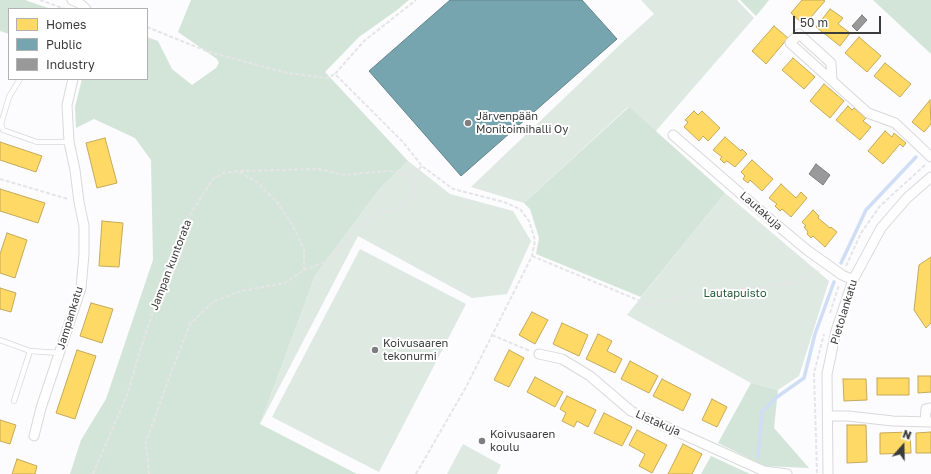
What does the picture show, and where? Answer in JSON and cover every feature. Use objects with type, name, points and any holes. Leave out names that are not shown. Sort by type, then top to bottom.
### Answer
[{"type":"street","points":[[72,0],[85,8]]},
{"type":"street","points":[[832,80],[831,63],[799,34],[790,43],[868,113],[894,123],[931,157]]},
{"type":"street","name":"Jampankatu","points":[[34,436],[41,408],[81,288],[84,254],[84,226],[69,142],[67,105],[73,80]]},
{"type":"street","name":"Lautakuja","points":[[673,135],[770,220],[842,276],[854,280]]},
{"type":"street","name":"Pietolankatu","points":[[828,474],[827,374],[836,332],[854,280],[881,228],[906,198],[931,177]]},
{"type":"street","name":"Listakuja","points":[[539,354],[562,359],[590,376],[631,411],[764,472],[787,474]]},
{"type":"street","points":[[828,416],[928,422],[926,408],[931,408]]},
{"type":"lane","points":[[19,80],[9,97],[1,124],[3,130],[37,142],[69,142]]},
{"type":"lane","points":[[0,342],[30,351],[60,353]]},
{"type":"lane","points":[[14,401],[30,351]]},
{"type":"path","points":[[40,0],[62,8]]},
{"type":"path","points":[[148,27],[209,52],[287,73],[328,78],[335,74],[364,41],[416,0]]},
{"type":"path","points":[[335,74],[403,142],[422,166],[453,189],[504,202],[520,208],[529,221],[535,240],[532,256],[466,387],[416,474]]},
{"type":"path","points":[[404,173],[419,169],[422,166]]},
{"type":"path","name":"Jampan kuntorata","points":[[93,474],[127,395],[144,338],[188,218],[212,180],[224,173],[238,171],[318,168],[343,175],[388,172],[404,173]]},
{"type":"path","points":[[238,171],[257,182],[277,202],[289,220],[304,250],[304,270]]},
{"type":"path","points":[[149,474],[146,442],[190,324],[214,301],[240,291],[285,283],[304,270],[325,262],[351,233],[370,219],[404,207],[411,196],[414,184],[404,173]]},
{"type":"path","points":[[0,179],[79,202]]},
{"type":"path","points":[[532,256],[650,306],[715,290],[758,288],[799,282],[828,265]]},
{"type":"path","points":[[492,335],[539,354]]},
{"type":"green space","points":[[0,0],[25,0],[48,8],[8,8],[8,34],[0,31]]},
{"type":"green space","points":[[191,0],[409,0],[359,37],[325,72],[408,161],[380,188],[315,276],[260,424],[357,474],[70,474],[81,440],[106,399],[153,260],[151,160],[135,138],[94,119],[76,128],[75,107],[82,80],[148,80],[148,37],[158,41],[172,69],[192,85],[216,68],[219,63],[217,59],[178,32]]},
{"type":"green space","points":[[641,0],[737,0],[754,18],[655,132],[628,107],[524,203],[471,187],[654,14]]},
{"type":"green space","points":[[740,0],[769,0],[756,16]]},
{"type":"green space","points":[[873,0],[931,0],[931,54]]},
{"type":"green space","points":[[629,107],[725,193],[641,297],[536,254],[539,238],[530,209],[524,203]]},
{"type":"green space","points":[[408,161],[450,194],[513,211],[531,241],[507,294],[472,298],[358,236],[260,424],[315,276],[380,188]]},
{"type":"green space","name":"Lautapuisto","points":[[725,193],[829,281],[799,376],[778,390],[751,383],[627,315]]},
{"type":"green space","name":"Koivusaaren tekonurmi","points":[[360,249],[466,304],[379,472],[272,417]]},
{"type":"green space","points":[[751,383],[778,390],[774,428],[809,468],[765,466],[718,443]]},
{"type":"green space","points":[[463,444],[501,465],[497,474],[447,474]]},
{"type":"green space","points":[[711,456],[750,474],[701,474]]},
{"type":"building: Homes","points":[[802,0],[825,1],[804,25],[791,13]]},
{"type":"building: Homes","points":[[830,9],[843,18],[838,24],[850,33],[840,46],[816,27]]},
{"type":"building: Homes","points":[[774,26],[788,38],[766,64],[752,51]]},
{"type":"building: Homes","points":[[859,37],[881,56],[867,72],[845,53]]},
{"type":"building: Homes","points":[[793,58],[815,77],[804,89],[782,70]]},
{"type":"building: Homes","points":[[885,63],[911,84],[900,97],[874,76]]},
{"type":"building: Homes","points":[[824,84],[844,101],[830,118],[810,101]]},
{"type":"building: Homes","points":[[930,100],[931,124],[924,132],[912,122]]},
{"type":"building: Homes","points":[[848,106],[852,110],[854,108],[866,118],[863,121],[871,127],[860,140],[836,120]]},
{"type":"building: Homes","points":[[694,111],[698,115],[702,111],[720,128],[708,141],[703,136],[699,141],[684,127],[688,122],[685,120]]},
{"type":"building: Homes","points":[[885,131],[892,137],[894,133],[906,143],[903,147],[900,144],[883,164],[868,151]]},
{"type":"building: Homes","points":[[725,137],[741,151],[742,149],[747,154],[735,167],[727,161],[724,163],[720,159],[722,157],[713,150]]},
{"type":"building: Homes","points":[[105,138],[117,183],[97,188],[86,143]]},
{"type":"building: Homes","points":[[0,142],[42,156],[36,172],[0,160]]},
{"type":"building: Homes","points":[[752,160],[773,179],[762,191],[750,180],[748,183],[743,179],[745,176],[741,172]]},
{"type":"building: Homes","points":[[781,184],[796,198],[801,192],[807,198],[791,217],[782,209],[780,211],[775,206],[777,204],[769,198]]},
{"type":"building: Homes","points":[[0,189],[45,203],[38,223],[0,211]]},
{"type":"building: Homes","points":[[813,210],[819,216],[818,218],[837,232],[825,247],[813,236],[811,238],[807,234],[808,232],[804,227],[806,226],[802,222]]},
{"type":"building: Homes","points":[[102,221],[123,223],[119,267],[99,266]]},
{"type":"building: Homes","points":[[7,233],[27,240],[15,278],[0,273],[0,254]]},
{"type":"building: Homes","points":[[931,257],[931,323],[926,328],[914,310],[919,265]]},
{"type":"building: Homes","points":[[0,288],[16,293],[11,312],[0,309]]},
{"type":"building: Homes","points":[[91,303],[113,309],[102,343],[80,336]]},
{"type":"building: Homes","points":[[532,312],[548,320],[535,344],[519,335]]},
{"type":"building: Homes","points":[[562,323],[588,335],[579,356],[553,344]]},
{"type":"building: Homes","points":[[598,334],[612,341],[607,351],[622,359],[615,373],[586,359]]},
{"type":"building: Homes","points":[[77,350],[96,356],[75,419],[56,413]]},
{"type":"building: Homes","points":[[509,350],[524,358],[509,387],[494,380]]},
{"type":"building: Homes","points":[[630,361],[658,376],[649,393],[621,379]]},
{"type":"building: Homes","points":[[918,376],[931,376],[931,392],[918,393]]},
{"type":"building: Homes","points":[[535,377],[563,392],[555,407],[527,392]]},
{"type":"building: Homes","points":[[877,378],[909,378],[909,395],[877,395]]},
{"type":"building: Homes","points":[[662,379],[691,394],[683,411],[653,396]]},
{"type":"building: Homes","points":[[843,379],[866,379],[867,400],[844,401]]},
{"type":"building: Homes","points":[[567,396],[596,410],[588,427],[577,421],[574,427],[562,421],[566,413],[560,409]]},
{"type":"building: Homes","points":[[712,399],[727,407],[717,427],[702,420]]},
{"type":"building: Homes","points":[[604,413],[632,427],[622,446],[594,433]]},
{"type":"building: Homes","points":[[0,420],[16,425],[10,444],[0,441]]},
{"type":"building: Homes","points":[[847,425],[866,425],[867,462],[847,463]]},
{"type":"building: Homes","points":[[637,430],[667,445],[652,473],[639,466],[645,454],[629,445]]},
{"type":"building: Homes","points":[[910,432],[911,453],[880,454],[880,433]]},
{"type":"building: Homes","points":[[931,432],[931,453],[916,453],[916,433]]},
{"type":"building: Homes","points":[[683,444],[702,454],[692,474],[668,474]]},
{"type":"building: Homes","points":[[17,459],[37,466],[35,474],[12,474]]},
{"type":"building: Public","name":"Järvenpään Monitoimihalli Oy","points":[[450,0],[582,0],[617,39],[461,176],[369,71]]},
{"type":"building: Industry","points":[[862,15],[867,20],[857,31],[852,26]]},
{"type":"building: Industry","points":[[816,164],[830,175],[823,185],[809,174]]},
{"type":"waterway","points":[[841,263],[866,210],[916,157]]},
{"type":"waterway","points":[[758,457],[762,412],[777,397],[804,378],[815,334],[834,282]]},
{"type":"place","name":"Järvenpään Monitoimihalli Oy","points":[[468,123]]},
{"type":"place","name":"Koivusaaren tekonurmi","points":[[375,350]]},
{"type":"place","name":"Koivusaaren koulu","points":[[482,441]]}]
